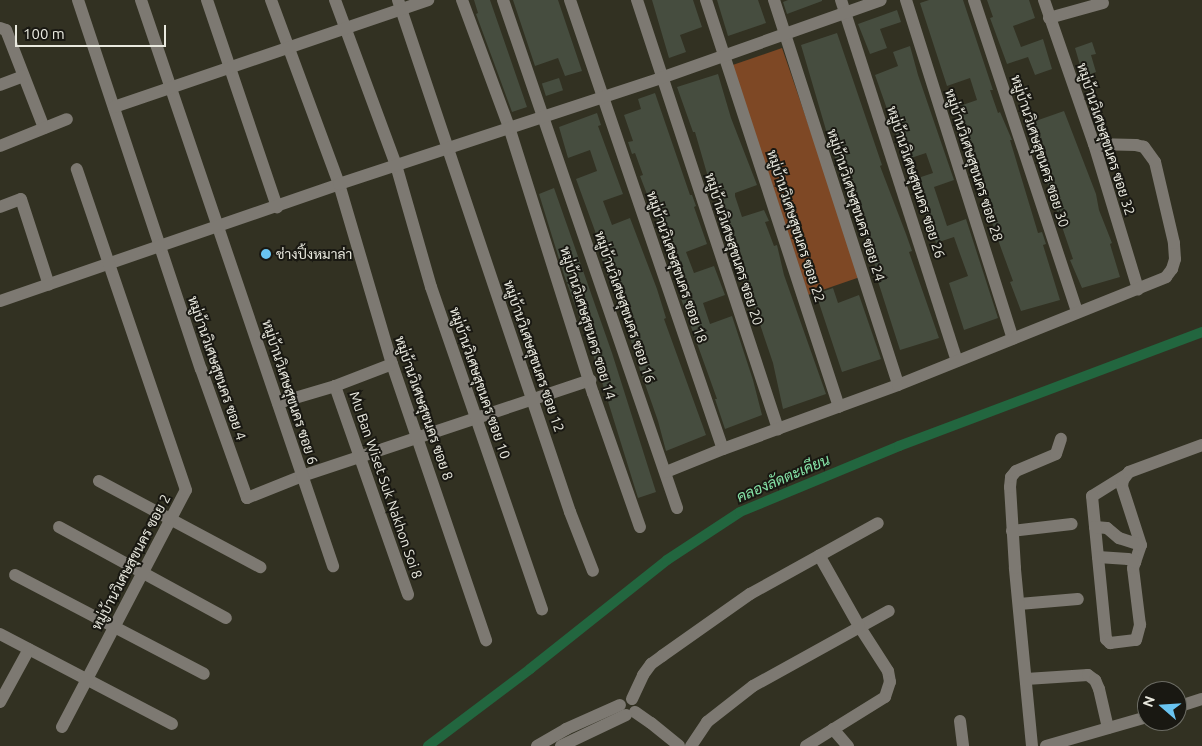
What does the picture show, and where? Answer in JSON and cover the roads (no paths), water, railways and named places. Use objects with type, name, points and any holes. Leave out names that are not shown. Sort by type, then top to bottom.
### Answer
[{"type":"street","name":"หมู่บ้านวิเศษสุขนคร ซอย 4","points":[[78,0],[200,369],[247,498],[302,476]]},
{"type":"street","name":"หมู่บ้านวิเศษสุขนคร ซอย 6","points":[[141,0],[220,227],[333,566]]},
{"type":"street","points":[[207,0],[277,207]]},
{"type":"street","name":"หมู่บ้านวิเศษสุขนคร ซอย 8","points":[[271,0],[339,184],[392,364],[486,640]]},
{"type":"street","name":"หมู่บ้านวิเศษสุขนคร ซอย 10","points":[[335,0],[396,165],[432,287],[475,418],[542,609]]},
{"type":"street","points":[[114,107],[345,30],[400,5],[428,0]]},
{"type":"street","name":"หมู่บ้านวิเศษสุขนคร ซอย 14","points":[[462,0],[509,127],[590,380],[640,527]]},
{"type":"street","name":"หมู่บ้านวิเศษสุขนคร ซอย 16","points":[[503,0],[544,115],[677,508]]},
{"type":"street","name":"หมู่บ้านวิเศษสุขนคร ซอย 18","points":[[570,0],[604,95],[723,449]]},
{"type":"street","name":"หมู่บ้านวิเศษสุขนคร ซอย 20","points":[[637,0],[661,78],[778,429]]},
{"type":"street","name":"หมู่บ้านวิเศษสุขนคร ซอย 22","points":[[706,0],[839,407]]},
{"type":"street","name":"หมู่บ้านวิเศษสุขนคร ซอย 24","points":[[774,0],[898,385]]},
{"type":"street","points":[[0,301],[220,227],[339,184],[448,149],[604,95],[661,78],[786,33],[844,6],[881,0]]},
{"type":"street","name":"หมู่บ้านวิเศษสุขนคร ซอย 28","points":[[906,0],[1013,339]]},
{"type":"street","name":"หมู่บ้านวิเศษสุขนคร ซอย 30","points":[[974,0],[1077,312]]},
{"type":"street","name":"หมู่บ้านวิเศษสุขนคร ซอย 32","points":[[1044,0],[1094,144],[1138,289]]},
{"type":"street","points":[[1049,18],[1103,3]]},
{"type":"street","name":"หมู่บ้านวิเศษสุขนคร ซอย 12","points":[[400,5],[570,512],[593,571]]},
{"type":"street","name":"หมู่บ้านวิเศษสุขนคร ซอย 26","points":[[844,6],[957,361]]},
{"type":"street","points":[[0,28],[6,30],[44,128]]},
{"type":"street","points":[[0,86],[23,76]]},
{"type":"street","points":[[0,146],[67,119]]},
{"type":"street","points":[[666,472],[723,449],[898,385],[1166,277],[1172,269],[1175,259],[1174,243],[1155,162],[1144,147],[1136,145],[1094,144]]},
{"type":"street","name":"หมู่บ้านวิเศษสุขนคร ซอย 2","points":[[62,727],[186,490],[108,265],[77,169]]},
{"type":"street","points":[[0,207],[21,199],[49,285]]},
{"type":"street","points":[[278,403],[336,386],[392,364]]},
{"type":"street","points":[[302,476],[590,380]]},
{"type":"street","name":"Mu Ban Wiset Suk Nakhon Soi 8","points":[[336,386],[362,456],[408,595]]},
{"type":"street","points":[[1032,746],[1012,531],[1011,477],[1016,471],[1056,454],[1062,439]]},
{"type":"street","points":[[1126,474],[1122,486],[1141,545],[1133,568],[1140,625],[1139,636],[1131,642],[1110,643],[1106,639],[1092,494],[1126,474],[1202,445]]},
{"type":"street","points":[[99,481],[260,567]]},
{"type":"street","points":[[540,745],[566,729],[594,723],[627,711],[636,705],[632,699],[643,675],[651,664],[750,594],[878,523]]},
{"type":"street","points":[[1012,531],[1072,524]]},
{"type":"street","points":[[1095,526],[1108,528],[1119,538],[1141,545]]},
{"type":"street","points":[[59,528],[226,618]]},
{"type":"street","points":[[806,746],[885,697],[889,691],[888,671],[859,626],[819,555]]},
{"type":"street","points":[[1098,557],[1128,558],[1135,562]]},
{"type":"street","points":[[16,575],[204,674]]},
{"type":"street","points":[[1018,604],[1078,599]]},
{"type":"street","points":[[691,746],[708,722],[753,686],[889,611]]},
{"type":"street","points":[[0,634],[172,724]]},
{"type":"street","points":[[0,702],[29,649]]},
{"type":"street","points":[[1026,678],[1088,675],[1095,680],[1099,688],[1108,728]]},
{"type":"street","points":[[1187,704],[1202,699]]},
{"type":"street","points":[[627,711],[651,723],[679,746]]},
{"type":"street","points":[[1046,746],[1137,720]]},
{"type":"street","points":[[960,721],[963,746]]},
{"type":"street","points":[[561,746],[594,723]]},
{"type":"street","points":[[833,729],[848,746]]},
{"type":"waterway","name":"คลองลัดตะเคียน","points":[[428,746],[530,669],[667,560],[740,512],[899,446],[1202,332]]},
{"type":"place","name":"ช่างปิ้งหมาล่า","points":[[266,254]]}]
